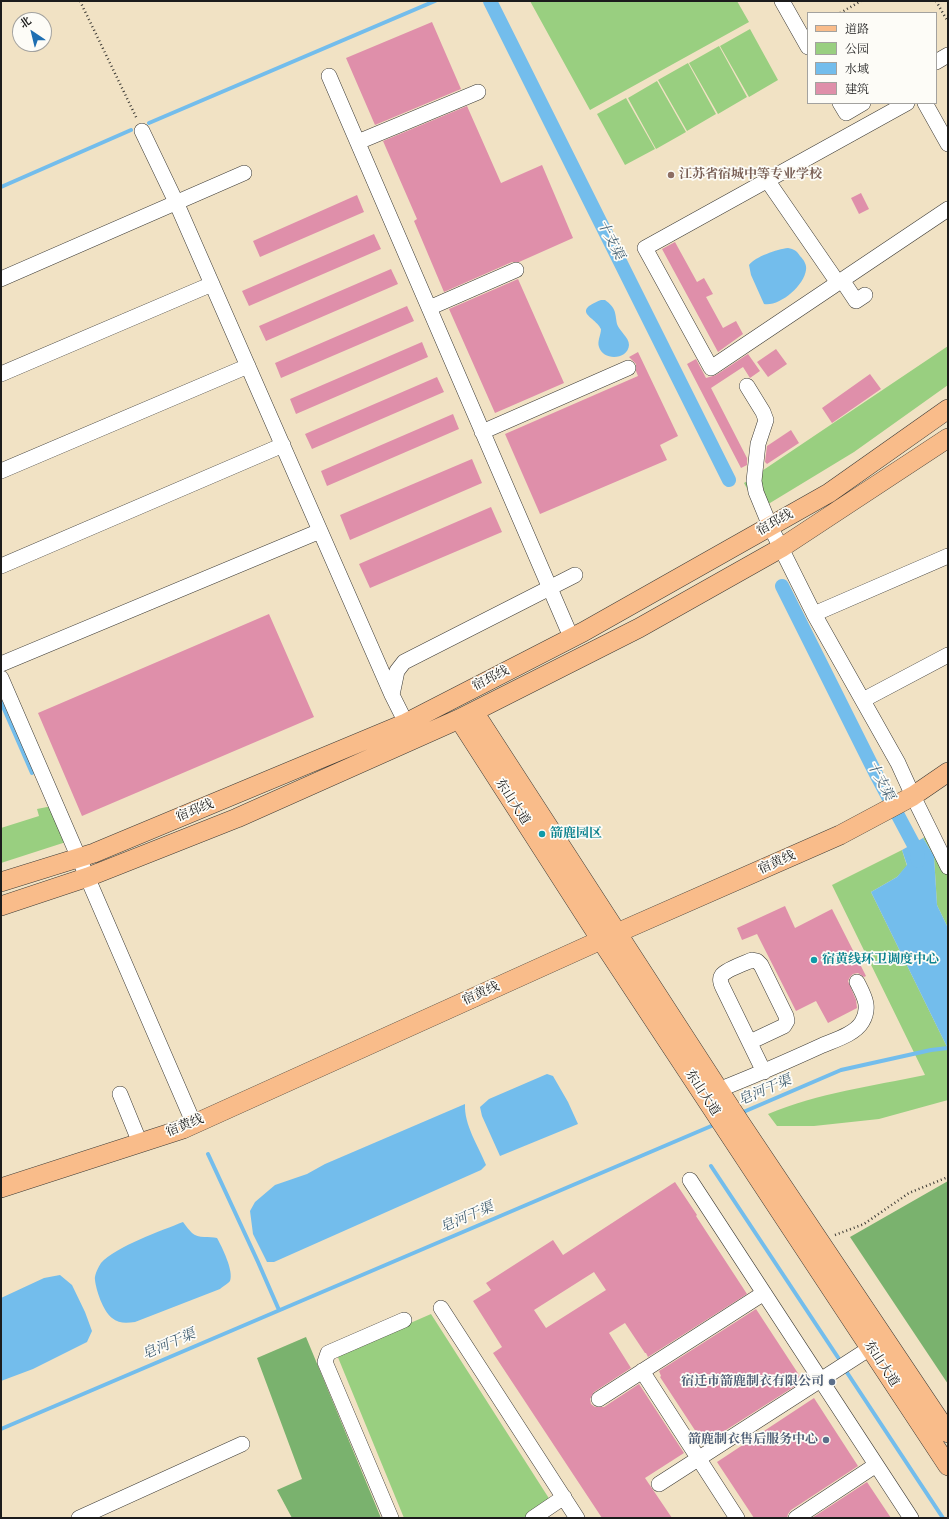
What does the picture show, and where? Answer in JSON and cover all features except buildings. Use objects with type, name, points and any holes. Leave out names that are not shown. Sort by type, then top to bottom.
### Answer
[{"type":"main road","name":"宿邳线","points":[[1,882],[79,858],[406,723],[571,638],[829,493],[948,409]]},
{"type":"main road","name":"宿邳线","points":[[1,906],[88,877],[237,818],[467,716],[639,628],[781,548],[948,438]]},
{"type":"main road","name":"东山大道","points":[[467,716],[608,936],[878,1343],[948,1433]]},
{"type":"main road","name":"宿黄线","points":[[1,1188],[194,1124],[608,936],[840,835],[909,797],[948,772]]},
{"type":"main road","name":"东山大道","points":[[608,936],[718,1090],[728,1119],[819,1241],[948,1466]]},
{"type":"street","points":[[782,1],[807,45]]},
{"type":"street","points":[[937,61],[948,55]]},
{"type":"street","points":[[330,76],[571,638]]},
{"type":"street","points":[[358,142],[478,92]]},
{"type":"street","points":[[841,104],[846,113],[861,104]]},
{"type":"street","points":[[905,104],[645,248],[711,368],[948,209]]},
{"type":"street","points":[[926,104],[948,144]]},
{"type":"street","points":[[142,131],[176,202],[392,695],[406,723]]},
{"type":"street","points":[[1,279],[244,173]]},
{"type":"street","points":[[767,180],[840,282],[856,301],[865,294]]},
{"type":"street","points":[[429,308],[516,270]]},
{"type":"street","points":[[1,374],[212,284]]},
{"type":"street","points":[[1,471],[248,366]]},
{"type":"street","points":[[482,432],[628,368]]},
{"type":"street","points":[[747,386],[763,412],[766,420],[758,444],[754,481],[756,492],[770,526],[814,614],[898,763],[909,797],[948,867]]},
{"type":"street","points":[[1,566],[283,445]]},
{"type":"street","points":[[1,664],[320,531]]},
{"type":"street","points":[[814,614],[948,556]]},
{"type":"street","points":[[392,695],[397,671],[404,662],[575,575]]},
{"type":"street","points":[[863,700],[948,655]]},
{"type":"street","points":[[1,678],[194,1124]]},
{"type":"street","points":[[750,1042],[784,1026],[787,1021],[786,1016],[761,966],[757,961],[752,960],[728,971],[722,975],[720,981],[764,1072]]},
{"type":"street","points":[[718,1090],[764,1072],[851,1032],[862,1024],[866,1014],[867,1003],[857,982]]},
{"type":"street","points":[[120,1094],[140,1143]]},
{"type":"street","points":[[690,1180],[911,1518]]},
{"type":"street","points":[[599,1398],[764,1293]]},
{"type":"street","points":[[441,1308],[577,1518]]},
{"type":"street","points":[[391,1518],[325,1362],[328,1353],[404,1320]]},
{"type":"street","points":[[659,1484],[878,1343]]},
{"type":"street","points":[[642,1371],[737,1518]]},
{"type":"street","points":[[80,1518],[242,1444]]},
{"type":"street","points":[[796,1518],[876,1465]]},
{"type":"street","points":[[533,1518],[564,1497]]},
{"type":"path","points":[[80,1],[142,131]]},
{"type":"path","points":[[842,12],[861,1]]},
{"type":"path","points":[[936,1],[948,22]]},
{"type":"path","points":[[819,1241],[864,1224],[909,1193],[948,1178]]},
{"type":"green space","points":[[530,1],[737,1],[749,22],[590,110]]},
{"type":"green space","points":[[750,29],[778,80],[749,97],[720,46]]},
{"type":"green space","points":[[719,46],[747,97],[718,114],[689,63]]},
{"type":"green space","points":[[688,63],[716,114],[687,131],[658,80]]},
{"type":"green space","points":[[657,81],[686,132],[656,149],[628,98]]},
{"type":"green space","points":[[626,98],[655,149],[625,165],[597,114]]},
{"type":"green space","points":[[948,346],[948,385],[854,452],[758,509],[744,483]]},
{"type":"green space","points":[[52,806],[66,842],[1,863],[1,828],[39,816],[37,809]]},
{"type":"green space","points":[[937,830],[948,855],[948,928],[937,905],[934,856],[923,838]]},
{"type":"green space","points":[[902,850],[907,866],[897,877],[871,892],[948,1049],[948,1100],[879,1119],[814,1126],[777,1126],[768,1114],[826,1095],[925,1075],[832,885]]},
{"type":"green space","points":[[948,1181],[948,1384],[850,1237]]},
{"type":"green space","points":[[431,1314],[550,1500],[524,1518],[404,1518],[337,1355]]},
{"type":"green space","points":[[306,1337],[381,1518],[292,1518],[277,1490],[302,1479],[257,1358]]},
{"type":"water","points":[[788,248],[794,250],[806,264],[804,276],[796,289],[783,299],[770,304],[764,304],[751,275],[749,265],[756,259],[767,254]]},
{"type":"water","points":[[605,300],[613,308],[618,327],[629,342],[628,350],[620,356],[615,357],[605,355],[601,352],[598,342],[601,329],[586,311],[592,304]]},
{"type":"water","points":[[923,838],[934,856],[937,905],[948,928],[948,1049],[871,892],[897,877],[907,865],[902,850]]},
{"type":"water","points":[[547,1074],[553,1076],[568,1102],[578,1124],[500,1156],[482,1116],[480,1107],[489,1099]]},
{"type":"water","points":[[465,1104],[465,1112],[469,1127],[486,1165],[481,1170],[274,1262],[267,1262],[253,1234],[250,1211],[255,1202],[275,1185],[307,1174],[325,1164]]},
{"type":"water","points":[[183,1222],[195,1235],[217,1238],[229,1265],[231,1277],[230,1281],[220,1289],[135,1322],[123,1323],[115,1320],[106,1311],[100,1300],[97,1289],[95,1276],[101,1263],[128,1245]]},
{"type":"water","points":[[60,1275],[72,1285],[85,1312],[92,1331],[87,1342],[33,1369],[1,1381],[1,1298],[44,1278]]},
{"type":"waterway","points":[[149,123],[435,1]]},
{"type":"waterway","name":"十支渠","points":[[490,1],[729,480]]},
{"type":"waterway","points":[[1,187],[131,130]]},
{"type":"waterway","name":"十支渠","points":[[782,586],[877,776],[917,851],[918,861]]},
{"type":"waterway","points":[[1,702],[32,773]]},
{"type":"waterway","name":"皂河干渠","points":[[741,1113],[841,1070],[931,1050],[948,1048]]},
{"type":"waterway","name":"皂河干渠","points":[[1,1429],[716,1124]]},
{"type":"waterway","points":[[208,1154],[279,1310]]},
{"type":"waterway","points":[[711,1166],[841,1362]]},
{"type":"waterway","points":[[844,1368],[943,1518]]},
{"type":"place","name":"江苏省宿城中等专业学校","points":[[671,175]]},
{"type":"place","name":"箭鹿园区","points":[[542,834]]},
{"type":"place","name":"宿黄线环卫调度中心","points":[[814,960]]},
{"type":"place","name":"宿迁市箭鹿制衣有限公司","points":[[832,1382]]},
{"type":"place","name":"箭鹿制衣售后服务中心","points":[[826,1440]]}]
